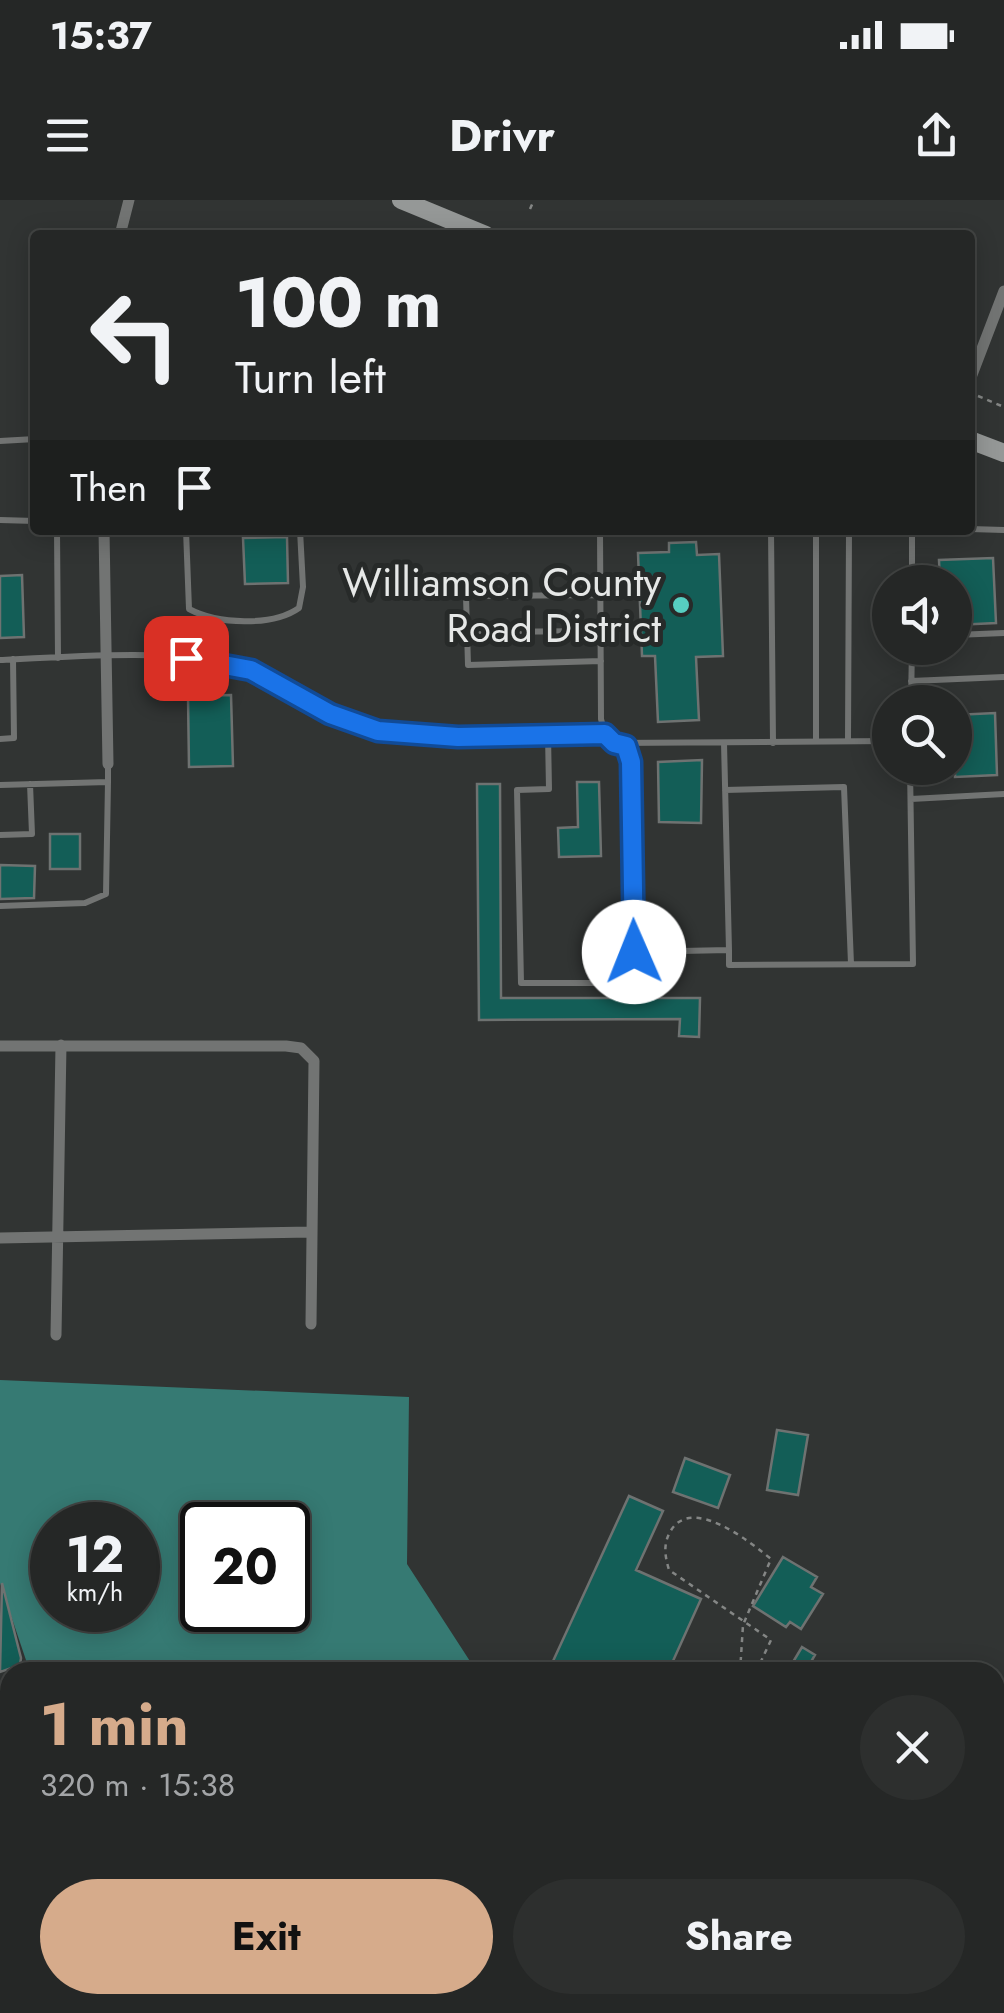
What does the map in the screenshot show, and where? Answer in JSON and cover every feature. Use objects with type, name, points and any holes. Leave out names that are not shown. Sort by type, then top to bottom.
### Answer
[{"type":"main road","points":[[401,200],[474,230]]},
{"type":"main road","points":[[975,442],[1004,453]]},
{"type":"street","points":[[121,230],[130,200]]},
{"type":"street","points":[[975,367],[1004,291]]},
{"type":"street","points":[[104,535],[108,764]]},
{"type":"street","points":[[56,1335],[60,1045]]},
{"type":"street","points":[[0,1046],[286,1046],[308,1053],[314,1062],[311,1324]]},
{"type":"street","points":[[0,1238],[311,1232]]},
{"type":"lane","points":[[0,442],[30,440]]},
{"type":"lane","points":[[0,520],[30,520]]},
{"type":"lane","points":[[975,529],[1004,530]]},
{"type":"lane","points":[[57,535],[58,658]]},
{"type":"lane","points":[[186,535],[189,609],[208,619],[284,619],[299,608],[303,587],[300,535]]},
{"type":"lane","points":[[600,535],[605,734],[614,743],[626,746],[872,740]]},
{"type":"lane","points":[[770,535],[773,743]]},
{"type":"lane","points":[[816,535],[816,740]]},
{"type":"lane","points":[[846,535],[848,739]]},
{"type":"lane","points":[[912,535],[912,565]]},
{"type":"lane","points":[[600,594],[466,596],[468,665],[601,661]]},
{"type":"lane","points":[[467,632],[600,631]]},
{"type":"lane","points":[[972,634],[1004,633]]},
{"type":"lane","points":[[0,660],[186,658],[232,663],[270,677],[330,714],[378,731],[458,737],[605,734]]},
{"type":"lane","points":[[0,738],[14,738],[13,659]]},
{"type":"lane","points":[[912,665],[911,682],[1004,677]]},
{"type":"lane","points":[[548,735],[549,790],[517,790],[521,982],[634,983],[631,762],[626,746]]},
{"type":"lane","points":[[724,743],[730,966],[913,964],[911,785]]},
{"type":"lane","points":[[0,906],[84,904],[106,894],[108,764]]},
{"type":"lane","points":[[0,786],[108,782]]},
{"type":"lane","points":[[0,835],[32,834],[30,784]]},
{"type":"lane","points":[[725,790],[844,788],[851,964]]},
{"type":"lane","points":[[911,799],[1004,794]]},
{"type":"lane","points":[[634,952],[729,950]]},
{"type":"path","points":[[530,208],[534,200]]},
{"type":"path","points":[[978,396],[1004,406]]},
{"type":"path","points":[[741,1662],[744,1625],[771,1559],[721,1525],[686,1519],[674,1526],[665,1555],[670,1570],[744,1625],[772,1640],[761,1662]]},
{"type":"shaded area","points":[[0,1380],[409,1397],[407,1564],[471,1662],[27,1662],[0,1583]]},
{"type":"building","points":[[287,537],[288,583],[245,584],[243,538]]},
{"type":"building","name":"Williamson County Road District","points":[[696,542],[697,555],[719,554],[723,656],[696,657],[699,720],[658,722],[655,656],[642,656],[638,553],[669,552],[669,543]]},
{"type":"building","points":[[993,558],[996,623],[972,624],[972,565],[939,565],[939,560]]},
{"type":"building","points":[[22,575],[24,637],[0,638],[0,576]]},
{"type":"building","points":[[231,695],[233,766],[189,767],[188,696]]},
{"type":"building","points":[[995,713],[997,775],[972,776],[972,714]]},
{"type":"building","points":[[702,760],[701,823],[659,822],[658,762]]},
{"type":"building","points":[[577,782],[599,782],[601,856],[559,857],[558,828],[578,827]]},
{"type":"building","points":[[477,784],[500,784],[501,998],[700,998],[699,1037],[679,1036],[680,1019],[479,1020]]},
{"type":"building","points":[[50,834],[80,834],[80,869],[50,869]]},
{"type":"building","points":[[0,865],[35,866],[34,898],[0,899]]},
{"type":"building","points":[[777,1430],[808,1435],[798,1495],[767,1490]]},
{"type":"building","points":[[685,1458],[730,1475],[718,1508],[673,1492]]},
{"type":"building","points":[[629,1496],[663,1511],[636,1570],[701,1599],[673,1662],[553,1662]]},
{"type":"building","points":[[783,1557],[817,1577],[811,1587],[823,1594],[801,1629],[790,1622],[786,1627],[753,1606]]},
{"type":"building","points":[[2,1583],[21,1658],[20,1662],[0,1662]]},
{"type":"building","points":[[802,1647],[815,1655],[811,1662],[793,1662]]},
{"type":"place","name":"Williamson County Road District","points":[[681,605]]},
{"type":"route","points":[[186,658],[232,663],[270,677],[330,714],[378,731],[458,737],[605,734],[614,743],[626,746],[631,762],[634,952]]}]
